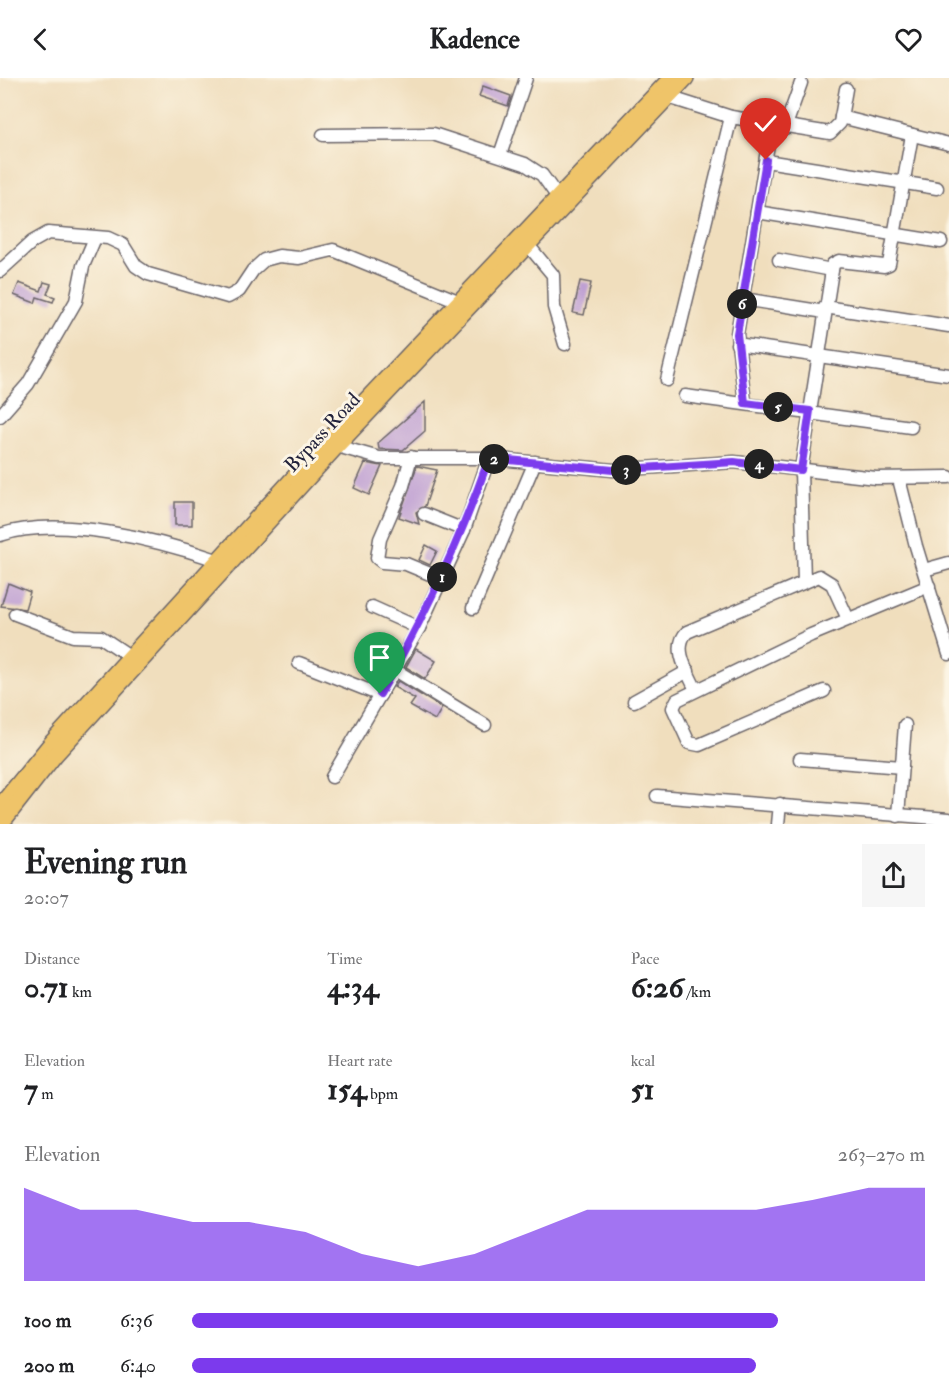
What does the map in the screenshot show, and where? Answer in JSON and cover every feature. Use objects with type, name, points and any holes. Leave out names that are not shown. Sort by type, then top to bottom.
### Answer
[{"type":"main road","name":"Bypass Road","points":[[0,806],[53,741],[217,560],[458,301],[671,78]]},
{"type":"main road","name":"Bypass Road","points":[[1,824],[55,756],[337,446],[686,78]]},
{"type":"street","points":[[500,155],[526,78]]},
{"type":"street","points":[[785,128],[801,84]]},
{"type":"street","points":[[668,97],[731,117],[771,126],[830,133],[836,129],[841,117],[846,89]]},
{"type":"street","points":[[666,380],[731,117]]},
{"type":"street","points":[[841,117],[949,144]]},
{"type":"street","points":[[745,403],[737,344],[771,126]]},
{"type":"street","points":[[323,135],[434,134],[500,155],[535,170],[557,196]]},
{"type":"street","points":[[804,581],[801,470],[832,270],[836,261],[886,266],[891,261],[912,135]]},
{"type":"street","points":[[766,160],[937,188]]},
{"type":"street","points":[[757,212],[941,242]]},
{"type":"street","points":[[0,271],[40,236],[48,233],[94,238],[118,241],[136,266],[148,274],[228,297],[239,291],[253,270],[264,260],[279,256],[299,258],[333,250],[458,301]]},
{"type":"street","points":[[0,416],[5,403],[39,367],[76,301],[82,266],[94,238]]},
{"type":"street","points":[[528,244],[553,275],[554,307],[565,344]]},
{"type":"street","points":[[779,260],[832,270]]},
{"type":"street","points":[[743,299],[949,326]]},
{"type":"street","points":[[737,344],[949,375]]},
{"type":"street","points":[[685,396],[810,411],[911,427]]},
{"type":"street","points":[[337,446],[379,458],[489,458],[613,470],[734,462],[899,479],[949,477]]},
{"type":"street","points":[[411,457],[403,486],[380,539],[377,558],[382,562],[406,564],[442,579]]},
{"type":"street","points":[[332,777],[419,628],[464,530],[489,458]]},
{"type":"street","points":[[473,608],[535,462]]},
{"type":"street","points":[[899,479],[929,586],[943,614],[949,654]]},
{"type":"street","points":[[424,514],[464,530]]},
{"type":"street","points":[[0,535],[31,527],[77,529],[180,548],[217,560]]},
{"type":"street","points":[[924,570],[949,562]]},
{"type":"street","points":[[696,690],[680,645],[687,632],[819,576],[828,580],[848,619]]},
{"type":"street","points":[[824,691],[696,745],[689,743],[673,705],[696,690],[848,619],[929,586]]},
{"type":"street","points":[[372,607],[419,628]]},
{"type":"street","points":[[15,614],[73,636],[101,637],[131,657]]},
{"type":"street","points":[[299,663],[380,694]]},
{"type":"street","points":[[394,670],[485,725]]},
{"type":"street","points":[[634,700],[688,671]]},
{"type":"street","points":[[898,816],[905,726]]},
{"type":"street","points":[[800,759],[902,766]]},
{"type":"street","points":[[657,796],[949,819]]},
{"type":"street","points":[[778,824],[780,804]]},
{"type":"building","points":[[483,86],[511,96],[508,106],[479,96]]},
{"type":"building","points":[[580,281],[591,283],[584,315],[573,313]]},
{"type":"building","points":[[44,282],[51,284],[47,294],[55,297],[53,302],[37,297],[35,303],[14,295],[19,283],[41,291]]},
{"type":"building","points":[[425,402],[425,431],[403,450],[379,449],[378,443]]},
{"type":"building","points":[[365,463],[382,466],[369,495],[354,488]]},
{"type":"building","points":[[417,466],[437,470],[425,506],[416,512],[419,524],[399,517]]},
{"type":"building","points":[[175,502],[192,502],[192,525],[175,525]]},
{"type":"building","points":[[426,545],[437,551],[430,565],[419,560]]},
{"type":"building","points":[[8,583],[30,592],[25,609],[1,606]]},
{"type":"building","points":[[377,640],[397,649],[385,670],[368,662]]},
{"type":"building","points":[[416,649],[436,661],[425,679],[406,667]]},
{"type":"building","points":[[398,681],[442,708],[435,720],[410,706],[415,699],[394,687]]},
{"type":"route","points":[[380,694],[419,628],[442,579],[464,530],[489,458],[613,470],[734,462],[801,470],[810,411],[745,403],[737,344],[766,160]]}]
